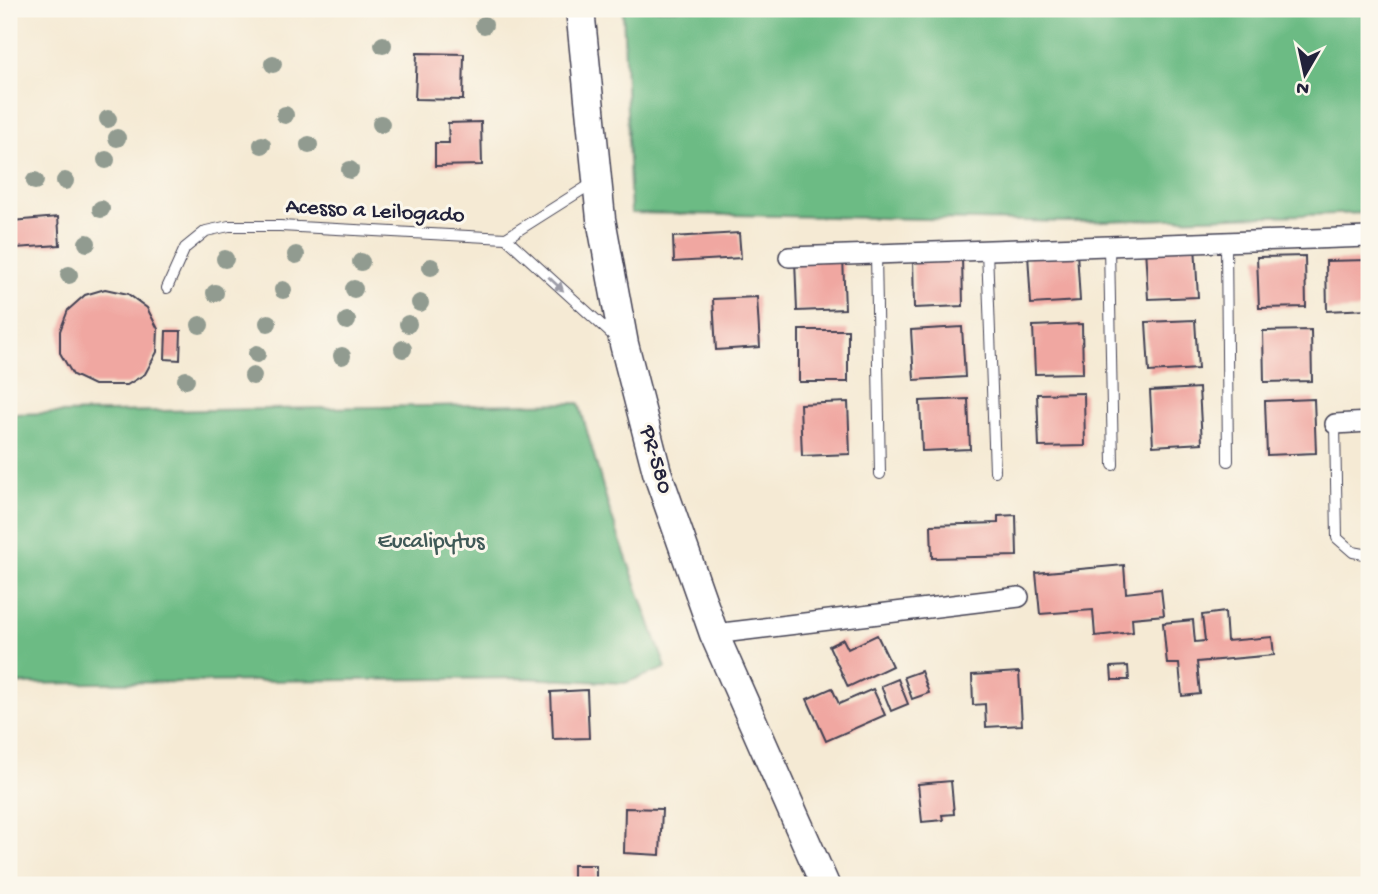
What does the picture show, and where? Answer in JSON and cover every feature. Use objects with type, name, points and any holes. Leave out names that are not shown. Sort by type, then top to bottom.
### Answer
[{"type":"main road","name":"PR-580","points":[[580,9],[601,219],[624,344],[657,472],[714,634],[825,885]]},
{"type":"street","points":[[789,257],[1369,237]]},
{"type":"street","points":[[1335,424],[1369,422]]},
{"type":"street","points":[[714,634],[1019,597]]},
{"type":"lane","points":[[597,180],[506,238],[597,323],[624,344]]},
{"type":"lane","name":"Acesso a Leilogado","points":[[167,288],[186,247],[206,231],[229,226],[506,238]]},
{"type":"lane","points":[[1226,242],[1228,461]]},
{"type":"lane","points":[[1109,246],[1113,466]]},
{"type":"lane","points":[[987,250],[995,471]]},
{"type":"lane","points":[[876,254],[880,474]]},
{"type":"lane","points":[[1335,424],[1337,538],[1353,552],[1369,555]]},
{"type":"green space","points":[[623,9],[1369,9],[1369,213],[1072,222],[631,213]]},
{"type":"green space","name":"Eucalipytus","points":[[579,403],[610,512],[666,668],[625,683],[525,678],[9,684],[9,414]]},
{"type":"building","points":[[417,53],[464,54],[463,100],[415,99]]},
{"type":"building","points":[[481,122],[482,165],[435,166],[435,143],[449,143],[448,123]]},
{"type":"building","points":[[58,217],[60,245],[15,248],[12,221]]},
{"type":"building","points":[[739,233],[741,258],[674,262],[673,237]]},
{"type":"building","points":[[1195,245],[1198,297],[1148,299],[1145,247]]},
{"type":"building","points":[[1077,252],[1080,301],[1031,304],[1028,254]]},
{"type":"building","points":[[962,256],[963,306],[914,308],[913,258]]},
{"type":"building","points":[[1305,256],[1306,307],[1259,308],[1257,257]]},
{"type":"building","points":[[843,257],[845,309],[797,311],[795,260]]},
{"type":"building","points":[[1369,260],[1369,309],[1327,311],[1326,261]]},
{"type":"building","points":[[105,289],[128,294],[147,308],[158,329],[157,352],[145,374],[127,385],[94,385],[73,375],[60,353],[60,331],[68,310],[85,295]]},
{"type":"building","points":[[757,297],[760,347],[716,350],[713,299]]},
{"type":"building","points":[[1195,320],[1198,369],[1149,372],[1146,322]]},
{"type":"building","points":[[1082,324],[1083,373],[1035,374],[1033,326]]},
{"type":"building","points":[[962,327],[965,377],[914,380],[911,330]]},
{"type":"building","points":[[799,330],[848,330],[848,382],[799,382]]},
{"type":"building","points":[[1311,330],[1312,381],[1264,382],[1263,331]]},
{"type":"building","points":[[166,331],[181,331],[180,360],[165,359]]},
{"type":"building","points":[[1199,388],[1202,443],[1153,446],[1150,391]]},
{"type":"building","points":[[1084,393],[1085,446],[1039,447],[1037,394]]},
{"type":"building","points":[[968,399],[970,449],[922,451],[920,401]]},
{"type":"building","points":[[1314,399],[1316,453],[1267,455],[1265,401]]},
{"type":"building","points":[[848,402],[850,454],[802,456],[800,404]]},
{"type":"building","points":[[1016,515],[1017,556],[932,558],[931,525],[998,523],[998,516]]},
{"type":"building","points":[[1124,565],[1126,593],[1161,589],[1164,615],[1132,618],[1133,632],[1095,636],[1093,610],[1040,614],[1036,573]]},
{"type":"building","points":[[1225,612],[1227,641],[1272,637],[1274,655],[1197,662],[1200,694],[1182,696],[1179,664],[1167,664],[1163,623],[1193,620],[1195,642],[1205,641],[1202,615]]},
{"type":"building","points":[[877,635],[892,666],[848,687],[829,646],[843,639],[848,649]]},
{"type":"building","points":[[1128,666],[1129,680],[1112,680],[1111,667]]},
{"type":"building","points":[[921,671],[929,693],[912,699],[904,677]]},
{"type":"building","points":[[1019,672],[1022,725],[986,727],[985,704],[973,705],[972,675]]},
{"type":"building","points":[[898,679],[908,704],[891,711],[881,686]]},
{"type":"building","points":[[832,688],[839,704],[873,689],[885,715],[826,741],[807,699]]},
{"type":"building","points":[[587,690],[589,738],[553,739],[551,692]]},
{"type":"building","points":[[951,781],[954,814],[942,815],[943,820],[922,822],[918,784]]},
{"type":"building","points":[[625,808],[662,809],[660,855],[624,853]]},
{"type":"building","points":[[573,865],[596,865],[596,885],[573,885]]}]
